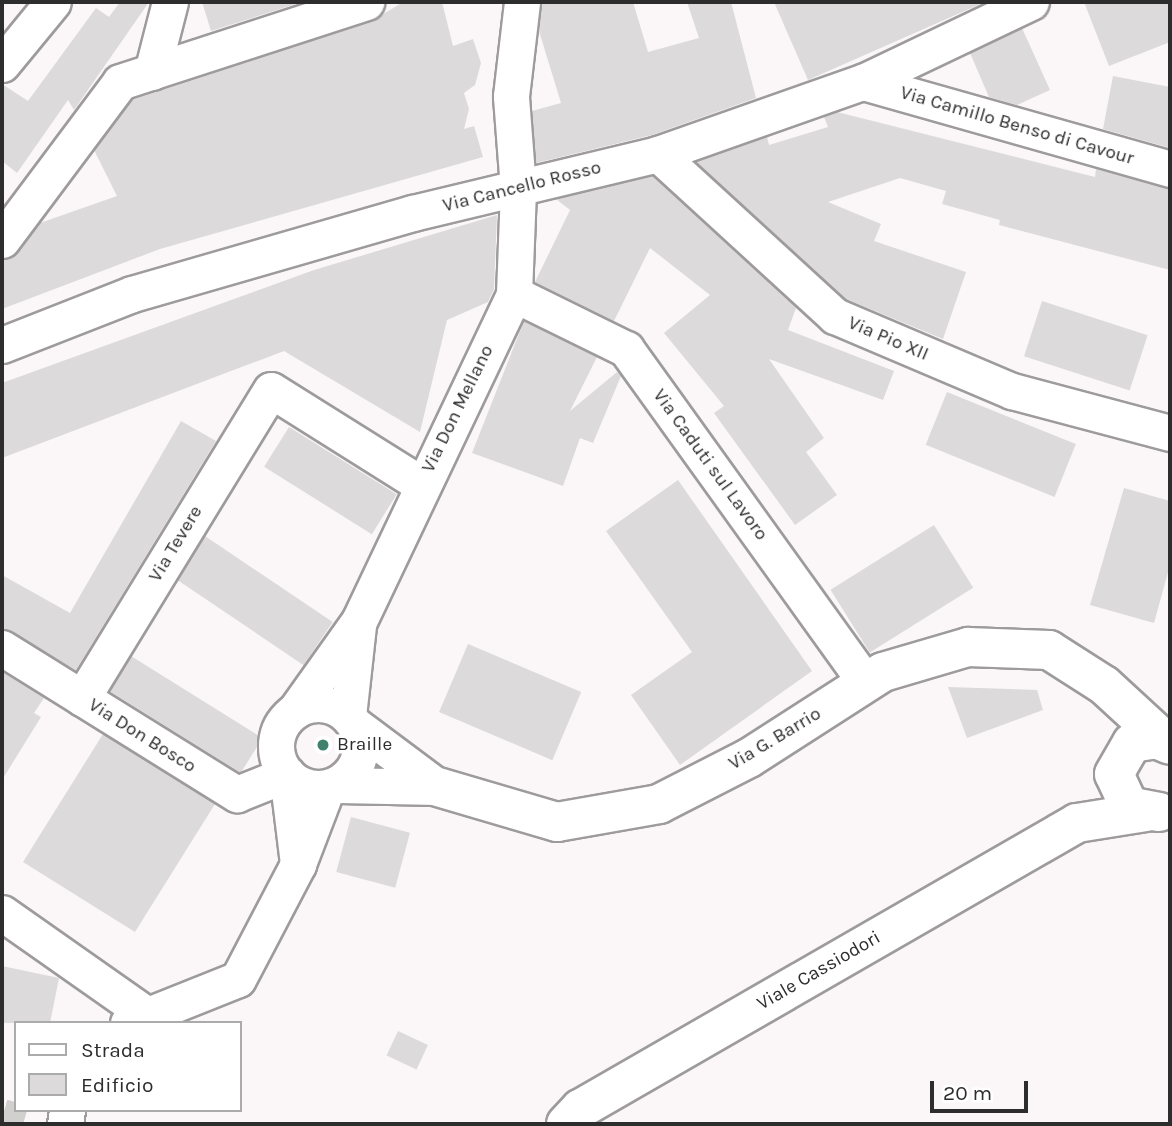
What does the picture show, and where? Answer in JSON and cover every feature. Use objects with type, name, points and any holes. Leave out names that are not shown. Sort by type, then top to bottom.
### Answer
[{"type":"street","points":[[2,64],[53,2]]},
{"type":"street","points":[[152,72],[170,2]]},
{"type":"street","points":[[2,240],[120,82],[366,2]]},
{"type":"street","name":"Via Don Mellano","points":[[359,621],[421,484],[514,294],[518,188],[511,96],[522,2]]},
{"type":"street","name":"Via Cancello Rosso","points":[[2,345],[132,294],[518,188],[658,154],[863,82],[1031,2]]},
{"type":"street","name":"Via Camillo Benso di Cavour","points":[[863,82],[1170,170]]},
{"type":"street","name":"Via Pio XII","points":[[658,154],[835,316],[1012,391],[1170,433]]},
{"type":"street","name":"Via Caduti sul Lavoro","points":[[514,294],[626,349],[866,683]]},
{"type":"street","name":"Via Tevere","points":[[82,698],[271,390],[421,484]]},
{"type":"street","points":[[298,864],[287,775],[276,741],[359,621]]},
{"type":"street","points":[[2,913],[138,1019],[239,979],[298,864],[332,786],[359,758],[351,720],[359,621]]},
{"type":"street","name":"Via G. Barrio","points":[[438,787],[557,822],[659,804],[749,758],[866,683],[968,647],[1049,650],[1104,685],[1169,744]]},
{"type":"street","name":"Via Don Bosco","points":[[2,648],[237,794],[287,775]]},
{"type":"street","points":[[1104,685],[1118,762],[1120,797],[1158,809]]},
{"type":"street","points":[[295,711],[317,704],[351,720],[438,787]]},
{"type":"street","points":[[1118,762],[1144,740],[1169,744]]},
{"type":"street","name":"Viale Cassiodori","points":[[1077,823],[1118,762]]},
{"type":"street","points":[[287,775],[305,787],[438,787]]},
{"type":"street","name":"Viale Cassiodori","points":[[566,1124],[580,1110],[1077,823],[1158,809]]},
{"type":"building","points":[[120,2],[149,2],[74,110],[68,100],[17,173],[2,161],[2,84],[28,101],[96,8],[109,17]]},
{"type":"building","points":[[202,2],[302,2],[211,31]]},
{"type":"building","points":[[403,2],[442,2],[453,46],[473,39],[481,63],[475,85],[464,93],[469,109],[464,129],[474,126],[483,157],[160,249],[2,309],[2,260],[18,253],[40,223],[117,196],[94,150],[132,100],[372,21]]},
{"type":"building","points":[[542,2],[633,2],[648,52],[699,38],[687,2],[731,2],[756,98],[652,135],[536,163],[532,111],[561,103],[539,31]]},
{"type":"building","points":[[774,2],[985,2],[808,80]]},
{"type":"building","points":[[1084,2],[1170,2],[1170,42],[1109,66]]},
{"type":"building","points":[[1022,28],[1050,90],[1017,105],[989,97],[970,53]]},
{"type":"building","points":[[1113,76],[1170,87],[1170,148],[1103,129]]},
{"type":"building","points":[[837,112],[1095,177],[1096,169],[1170,189],[1170,270],[999,225],[1000,220],[942,204],[946,191],[900,178],[828,202],[881,224],[874,241],[966,272],[943,339],[846,299],[696,162],[767,137],[769,145],[828,127],[824,117]]},
{"type":"building","points":[[652,176],[796,308],[788,330],[894,371],[883,400],[769,359],[824,438],[806,452],[837,495],[795,525],[714,413],[724,406],[664,333],[710,295],[650,248],[614,321],[535,282],[570,210],[556,199]]},
{"type":"building","points":[[497,215],[494,289],[488,302],[447,320],[420,432],[284,351],[2,458],[2,383],[314,270]]},
{"type":"building","points":[[1042,301],[1148,335],[1130,390],[1024,356]]},
{"type":"building","points":[[524,321],[597,357],[570,411],[617,372],[621,376],[593,443],[580,438],[563,486],[472,453]]},
{"type":"building","points":[[947,392],[1076,444],[1055,497],[926,445]]},
{"type":"building","points":[[181,421],[216,441],[76,670],[2,628],[2,575],[70,613]]},
{"type":"building","points":[[289,427],[397,494],[372,534],[264,467]]},
{"type":"building","points":[[678,480],[812,671],[680,765],[631,695],[692,652],[606,531]]},
{"type":"building","points":[[1124,488],[1170,501],[1170,565],[1154,623],[1090,605]]},
{"type":"building","points":[[934,525],[973,588],[870,652],[831,590]]},
{"type":"building","points":[[205,536],[333,622],[304,665],[176,579]]},
{"type":"building","points":[[468,644],[581,692],[552,760],[439,712]]},
{"type":"building","points":[[131,656],[262,738],[241,773],[109,691]]},
{"type":"building","points":[[2,672],[44,698],[34,713],[41,717],[2,780]]},
{"type":"building","points":[[948,687],[1037,690],[1043,710],[967,738]]},
{"type":"building","points":[[103,734],[215,804],[135,932],[23,862]]},
{"type":"building","points":[[351,817],[410,833],[395,888],[336,872]]},
{"type":"building","points":[[2,966],[59,978],[50,1021],[2,1023]]},
{"type":"building","points":[[398,1031],[428,1045],[416,1069],[387,1055]]},
{"type":"tunnel","points":[[2,1118],[23,1124]]},
{"type":"place","name":"Braille","points":[[323,745]]}]
